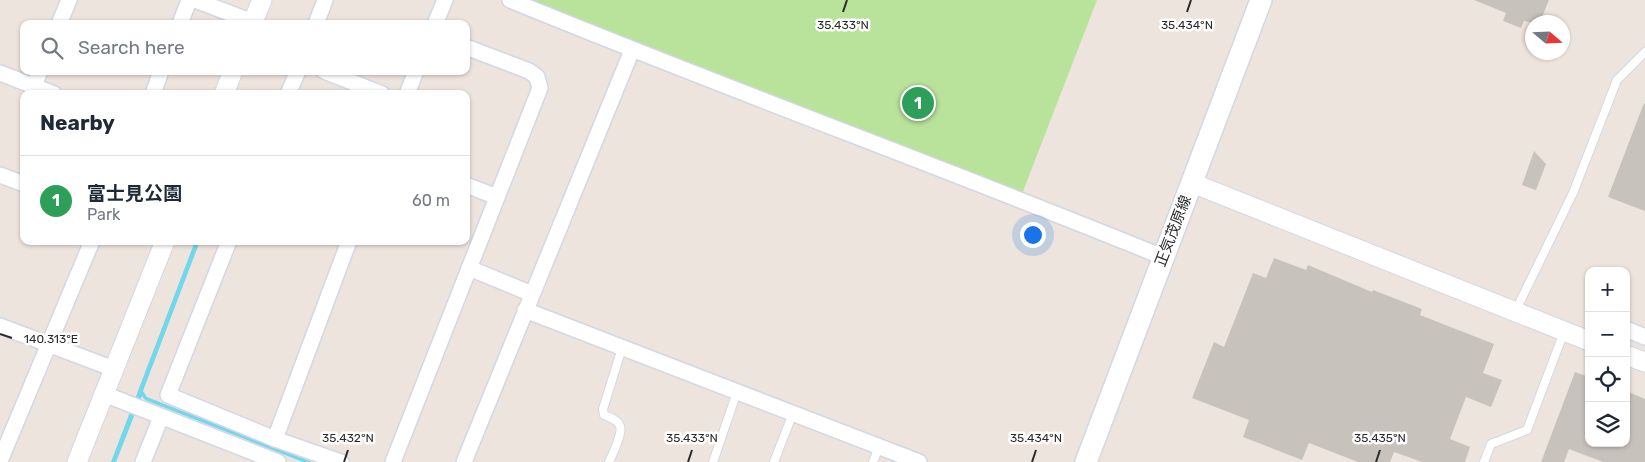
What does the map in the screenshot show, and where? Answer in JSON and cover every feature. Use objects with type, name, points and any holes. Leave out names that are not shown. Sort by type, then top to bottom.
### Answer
[{"type":"main road","name":"正気茂原線","points":[[1086,462],[1261,0]]},
{"type":"street","points":[[61,20],[69,0]]},
{"type":"street","points":[[182,20],[189,0]]},
{"type":"street","points":[[195,0],[245,20]]},
{"type":"street","points":[[254,20],[262,0]]},
{"type":"street","points":[[318,20],[325,0]]},
{"type":"street","points":[[436,20],[444,0]]},
{"type":"street","points":[[510,0],[632,50],[1020,199],[1163,257]]},
{"type":"street","points":[[393,462],[540,88],[537,77],[529,70],[470,48]]},
{"type":"street","points":[[464,462],[632,50]]},
{"type":"street","points":[[0,73],[44,90]]},
{"type":"street","points":[[34,86],[38,75]]},
{"type":"street","points":[[154,90],[160,75]]},
{"type":"street","points":[[226,90],[231,75]]},
{"type":"street","points":[[290,90],[296,75]]},
{"type":"street","points":[[334,75],[372,90]]},
{"type":"street","points":[[409,90],[414,75]]},
{"type":"street","points":[[0,175],[20,182]]},
{"type":"street","points":[[1192,183],[1585,339]]},
{"type":"street","points":[[470,187],[497,197]]},
{"type":"street","points":[[0,462],[90,245]]},
{"type":"street","points":[[77,462],[163,245]]},
{"type":"street","points":[[227,245],[168,394],[275,439],[341,462]]},
{"type":"street","points":[[275,439],[348,245]]},
{"type":"street","points":[[469,268],[532,294]]},
{"type":"street","points":[[525,310],[919,462]]},
{"type":"street","points":[[0,326],[114,369]]},
{"type":"street","points":[[1630,331],[1645,337]]},
{"type":"street","points":[[1630,356],[1645,362]]},
{"type":"street","points":[[104,394],[278,462]]},
{"type":"street","points":[[143,462],[161,417]]},
{"type":"lane","points":[[1515,312],[1573,193],[1617,80],[1645,52]]},
{"type":"lane","points":[[1484,462],[1491,444],[1527,430],[1564,331]]},
{"type":"lane","points":[[609,462],[620,432],[620,426],[616,421],[604,415],[602,409],[622,348]]},
{"type":"lane","points":[[713,462],[737,392]]},
{"type":"lane","points":[[774,462],[793,413]]},
{"type":"lane","points":[[873,462],[879,447]]},
{"type":"green space","points":[[515,0],[1097,0],[1020,199]]},
{"type":"water","points":[[193,245],[198,245],[143,391],[147,397],[312,462],[303,462],[145,400],[142,396],[116,462],[111,462]]},
{"type":"building","points":[[1474,0],[1549,0],[1543,15],[1525,15],[1525,21],[1521,28],[1503,21],[1506,13]]},
{"type":"building","points":[[1645,104],[1645,211],[1608,197]]},
{"type":"building","points":[[1534,151],[1546,164],[1536,190],[1522,185]]},
{"type":"building","points":[[1274,258],[1306,270],[1308,265],[1372,292],[1373,290],[1422,309],[1420,315],[1494,344],[1483,373],[1502,380],[1491,407],[1466,397],[1450,439],[1470,447],[1465,462],[1422,462],[1394,452],[1390,462],[1358,462],[1309,443],[1302,460],[1243,437],[1249,420],[1192,398],[1214,342],[1224,347],[1253,273],[1266,278]]},
{"type":"building","points":[[1575,372],[1585,376],[1585,447],[1630,447],[1630,393],[1645,399],[1645,462],[1603,462],[1569,449],[1564,462],[1541,462]]},
{"type":"place","name":"富士見公園","points":[[918,103]]}]
